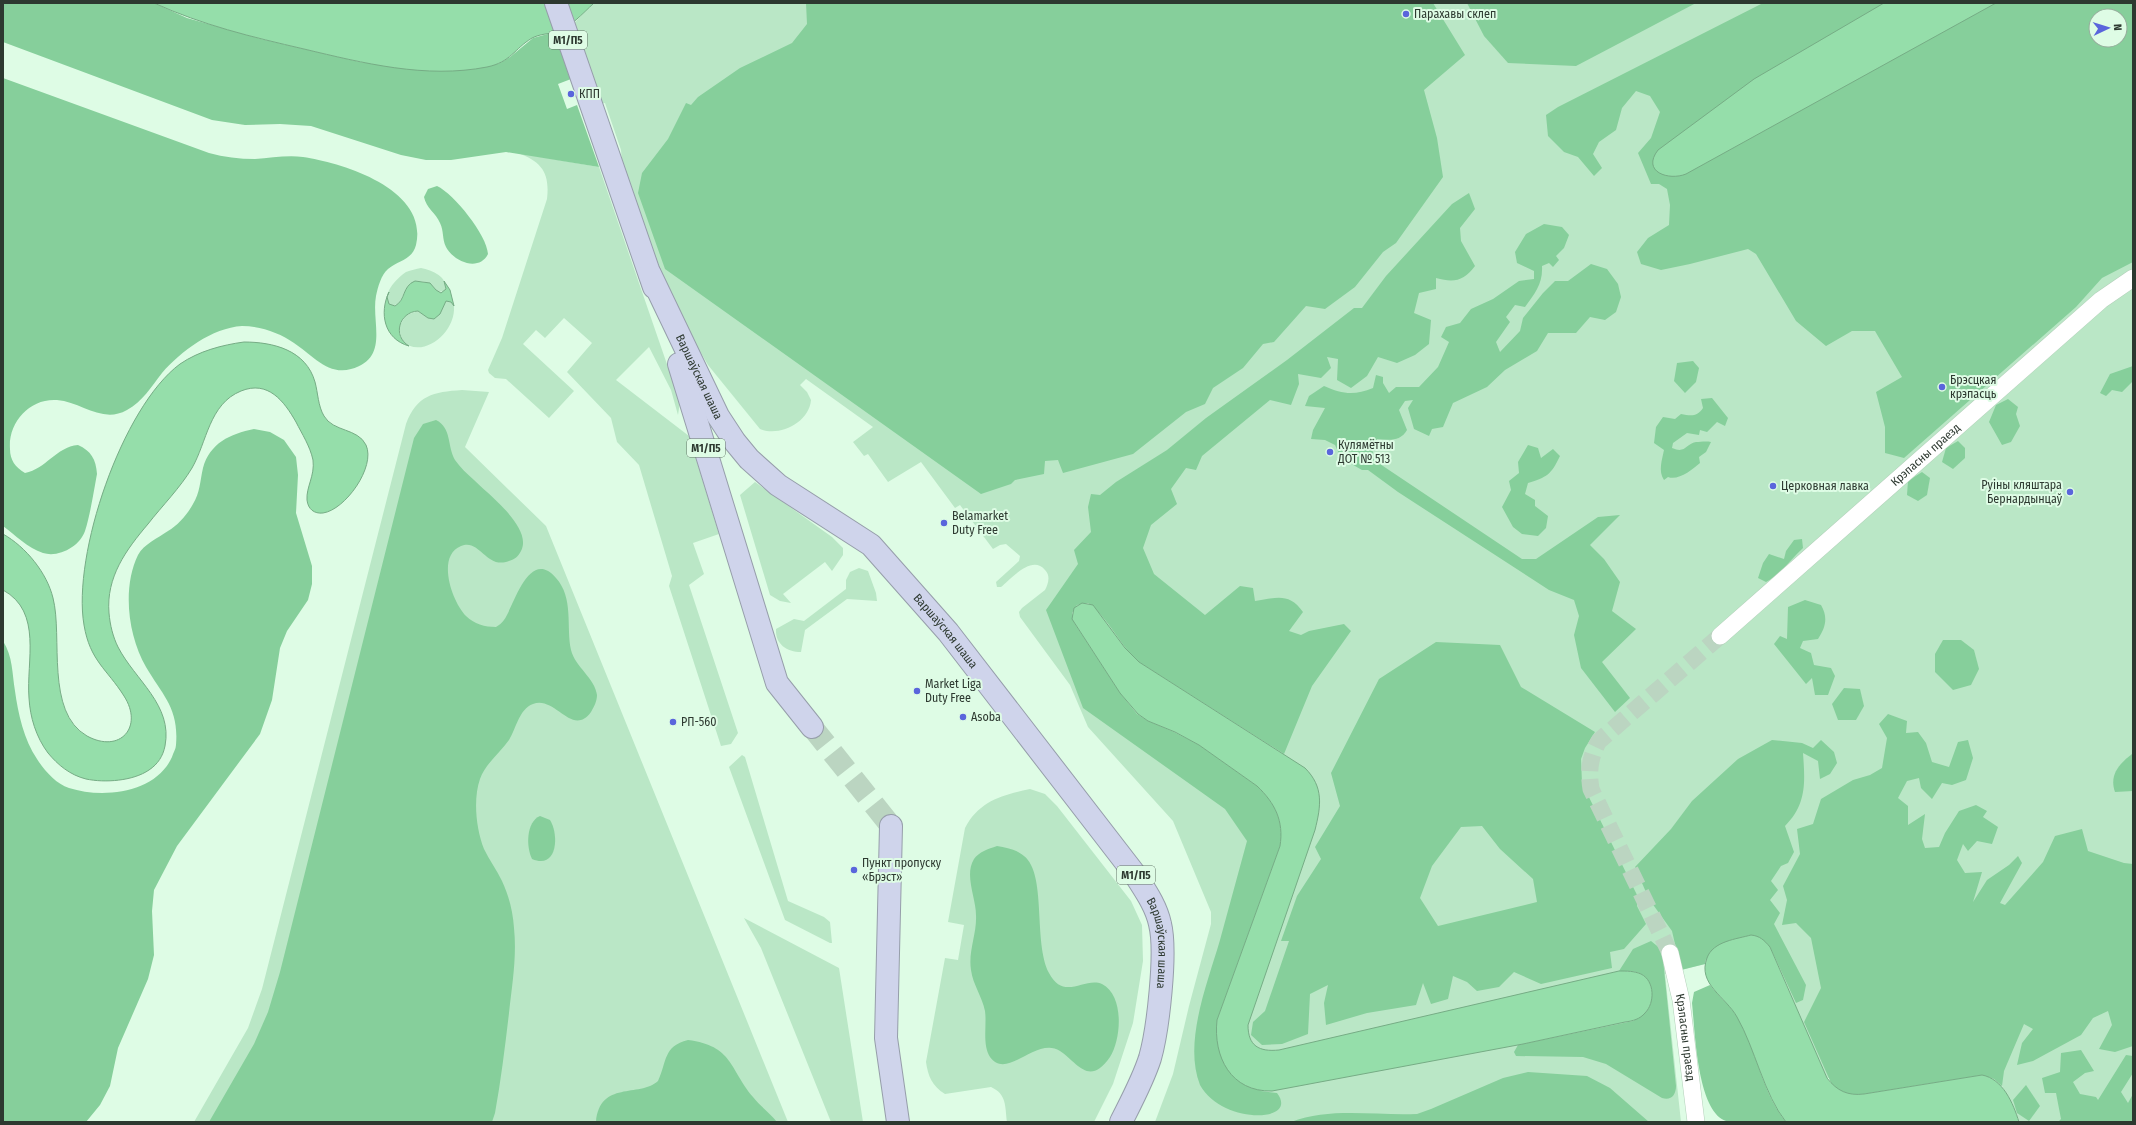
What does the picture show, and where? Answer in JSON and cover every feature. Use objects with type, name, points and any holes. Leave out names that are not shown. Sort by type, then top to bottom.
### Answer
[{"type":"highway","name":"Варшаўская шаша","points":[[556,3],[580,76],[650,274],[697,418],[778,683],[812,727]]},
{"type":"highway","name":"Варшаўская шаша","points":[[650,274],[718,416],[735,442],[749,459],[778,485],[871,545],[948,632],[1134,873],[1150,898],[1160,923],[1162,934],[1162,968],[1156,1024],[1150,1058],[1121,1122]]},
{"type":"highway","points":[[891,826],[886,1038],[898,1122]]},
{"type":"street","name":"Крэпасны праезд","points":[[1720,636],[2100,300],[2133,278]]},
{"type":"street","name":"Крэпасны праезд","points":[[1670,953],[1681,1000],[1696,1122]]},
{"type":"shaded area","points":[[3,3],[154,3],[187,18],[261,39],[360,62],[433,71],[473,69],[500,63],[510,57],[533,38],[555,32],[571,79],[558,84],[567,109],[577,105],[599,167],[506,152],[451,160],[426,160],[401,155],[311,126],[280,124],[245,125],[212,120],[3,42]]},
{"type":"shaded area","points":[[154,3],[594,3],[567,27],[556,32],[532,38],[502,62],[487,67],[441,71],[395,68],[372,64],[246,35],[190,18]]},
{"type":"shaded area","points":[[594,3],[2133,3],[2133,1122],[2019,1122],[2002,1086],[1827,1078],[1770,947],[1706,959],[1705,964],[1665,974],[1681,1122],[1155,1122],[1173,1074],[1211,924],[1211,912],[1173,821],[1088,727],[1070,685],[1020,617],[1019,612],[1022,608],[1045,590],[1048,580],[1047,572],[1040,566],[1028,566],[1001,587],[997,587],[996,582],[1019,561],[1020,556],[1006,544],[1000,545],[993,549],[960,505],[955,508],[921,462],[888,482],[868,454],[864,456],[853,442],[873,427],[806,379],[800,385],[807,392],[811,400],[805,415],[792,426],[784,429],[768,431],[760,429],[708,365],[666,293],[622,162],[621,150],[605,103],[600,104],[573,24]]},
{"type":"shaded area","points":[[806,3],[1433,3],[1465,55],[1424,90],[1437,138],[1443,177],[1396,243],[1383,252],[1355,287],[1325,309],[1306,306],[1274,342],[1263,344],[1243,368],[1213,388],[1205,404],[1186,412],[1133,454],[1063,473],[1058,460],[1045,461],[1044,474],[1015,480],[1011,484],[981,494],[665,269],[638,193],[642,173],[668,139],[686,103],[691,105],[698,97],[740,68],[792,43],[807,24]]},
{"type":"shaded area","points":[[1467,3],[1696,3],[1576,66],[1508,63],[1484,36]]},
{"type":"shaded area","points":[[1763,3],[2133,3],[2133,262],[2102,278],[2076,307],[1904,458],[1885,453],[1885,427],[1876,392],[1902,377],[1875,331],[1852,331],[1826,346],[1796,321],[1756,254],[1748,249],[1661,270],[1641,264],[1637,252],[1648,238],[1669,225],[1670,205],[1667,189],[1659,184],[1651,184],[1638,153],[1651,138],[1660,112],[1650,96],[1636,91],[1622,108],[1616,130],[1599,142],[1593,154],[1602,168],[1594,176],[1578,157],[1564,152],[1548,136],[1546,115],[1558,107]]},
{"type":"shaded area","points":[[1884,3],[1996,3],[1686,174],[1679,176],[1665,175],[1659,173],[1655,169],[1653,164],[1658,150],[1754,79]]},
{"type":"shaded area","points":[[3,78],[220,156],[255,159],[297,156],[339,165],[379,182],[397,194],[409,208],[417,225],[416,245],[414,250],[408,257],[388,269],[383,274],[380,281],[375,306],[375,348],[371,357],[363,364],[351,369],[343,370],[327,367],[282,336],[263,329],[242,326],[220,331],[188,349],[162,373],[138,402],[127,410],[118,414],[100,414],[75,404],[57,400],[47,400],[38,403],[23,414],[17,421],[10,439],[10,453],[12,460],[21,471],[25,473],[32,471],[63,450],[78,445],[92,456],[95,464],[97,474],[85,531],[74,546],[68,550],[56,554],[37,551],[3,526]]},
{"type":"shaded area","points":[[518,153],[599,167],[680,402],[678,415],[671,390],[649,347],[616,380],[689,436],[719,534],[693,543],[704,574],[689,585],[738,733],[731,744],[721,746],[669,586],[672,576],[639,465],[617,442],[611,418],[567,372],[592,343],[564,318],[545,338],[536,330],[523,344],[574,391],[549,418],[506,379],[495,378],[489,373],[488,370],[502,338],[547,199],[547,182],[543,170],[533,160]]},
{"type":"shaded area","points":[[437,186],[452,197],[476,226],[482,236],[488,254],[479,263],[473,264],[460,261],[446,247],[440,223],[425,201],[424,197],[428,189]]},
{"type":"shaded area","points":[[1469,193],[1475,209],[1460,228],[1461,241],[1475,266],[1467,275],[1458,280],[1436,278],[1436,289],[1419,293],[1414,313],[1431,320],[1429,344],[1415,355],[1397,363],[1378,357],[1367,376],[1351,388],[1337,380],[1338,359],[1327,357],[1331,368],[1321,378],[1298,374],[1299,384],[1291,405],[1270,400],[1202,456],[1196,470],[1186,468],[1171,489],[1177,504],[1151,525],[1143,548],[1154,574],[1205,615],[1240,586],[1253,588],[1255,601],[1282,598],[1293,601],[1303,612],[1289,631],[1301,635],[1309,631],[1344,624],[1351,631],[1312,686],[1284,754],[1139,662],[1126,648],[1102,616],[1088,603],[1077,605],[1072,613],[1075,624],[1120,693],[1137,714],[1148,721],[1199,745],[1257,786],[1269,799],[1277,813],[1281,828],[1280,846],[1217,1020],[1261,1091],[1277,1093],[1281,1103],[1278,1110],[1269,1114],[1255,1115],[1240,1113],[1225,1107],[1211,1098],[1200,1085],[1195,1068],[1194,1050],[1199,1012],[1247,841],[1225,809],[1083,708],[1046,610],[1078,564],[1074,550],[1091,532],[1088,507],[1091,494],[1100,495],[1116,482],[1167,450],[1206,418],[1287,360],[1354,308],[1362,308],[1386,276],[1452,204]]},
{"type":"shaded area","points":[[1544,224],[1562,227],[1569,235],[1564,248],[1556,256],[1559,260],[1553,267],[1549,263],[1542,266],[1540,283],[1525,307],[1515,305],[1506,317],[1510,322],[1496,342],[1500,352],[1520,331],[1523,318],[1543,293],[1555,281],[1568,281],[1591,264],[1607,269],[1618,284],[1621,297],[1616,312],[1605,320],[1590,317],[1576,333],[1548,333],[1537,351],[1505,370],[1487,387],[1453,403],[1443,427],[1432,429],[1429,436],[1414,429],[1408,408],[1413,400],[1405,401],[1399,410],[1407,430],[1401,437],[1398,438],[1390,440],[1377,439],[1372,447],[1374,460],[1522,559],[1536,559],[1598,517],[1620,515],[1590,545],[1604,559],[1620,582],[1612,611],[1636,629],[1602,662],[1630,698],[1615,712],[1581,668],[1574,635],[1579,616],[1574,600],[1549,590],[1398,492],[1368,470],[1362,470],[1341,458],[1335,445],[1325,440],[1311,439],[1313,430],[1325,408],[1305,406],[1309,396],[1324,386],[1348,393],[1366,391],[1373,388],[1376,375],[1383,377],[1383,383],[1389,393],[1396,387],[1419,387],[1438,367],[1449,342],[1441,337],[1446,327],[1460,323],[1471,309],[1493,299],[1519,281],[1534,279],[1534,271],[1517,263],[1515,252],[1526,234]]},
{"type":"shaded area","points":[[421,268],[430,270],[439,275],[446,286],[445,291],[438,292],[430,283],[412,283],[406,289],[398,304],[391,306],[387,297],[388,292],[394,283],[406,272]]},
{"type":"shaded area","points":[[415,281],[430,283],[441,293],[446,289],[444,281],[450,290],[454,306],[451,302],[446,301],[440,314],[434,319],[428,318],[418,311],[411,312],[406,315],[402,320],[399,331],[404,342],[409,346],[394,338],[389,331],[384,316],[384,308],[387,297],[389,304],[395,306],[401,300],[411,283]]},
{"type":"shaded area","points":[[446,301],[451,302],[454,306],[450,326],[444,334],[436,341],[419,347],[410,346],[402,341],[399,327],[406,315],[418,311],[428,318]]},
{"type":"shaded area","points":[[244,342],[255,342],[277,346],[296,355],[304,362],[311,371],[315,382],[319,404],[324,416],[333,425],[357,436],[366,445],[368,454],[367,464],[363,475],[349,496],[340,504],[332,510],[323,513],[314,512],[310,508],[307,500],[313,471],[312,455],[296,422],[280,400],[267,390],[251,388],[230,397],[222,405],[215,414],[192,468],[182,483],[125,554],[114,576],[111,588],[109,613],[113,635],[125,659],[158,705],[166,731],[163,753],[160,760],[152,768],[135,777],[102,781],[80,777],[65,769],[48,753],[34,727],[29,698],[30,638],[28,624],[24,611],[15,599],[3,590],[3,534],[12,539],[27,553],[41,570],[50,589],[56,614],[58,673],[60,692],[65,710],[74,725],[87,736],[99,741],[110,742],[118,739],[125,734],[130,727],[130,707],[90,647],[84,625],[82,595],[86,561],[94,523],[106,484],[121,447],[139,413],[159,385],[187,359],[219,347]]},
{"type":"shaded area","points":[[1693,361],[1699,368],[1696,382],[1685,393],[1674,381],[1677,363]]},
{"type":"shaded area","points":[[2133,366],[2133,381],[2122,392],[2112,390],[2106,396],[2100,393],[2110,374]]},
{"type":"shaded area","points":[[462,390],[489,392],[465,447],[546,526],[788,1122],[194,1122],[248,1028],[262,989],[406,424],[415,407],[427,397],[443,392]]},
{"type":"shaded area","points":[[1712,398],[1728,418],[1725,426],[1717,422],[1707,432],[1700,430],[1699,435],[1687,433],[1673,443],[1672,448],[1680,450],[1692,443],[1711,442],[1706,452],[1699,457],[1700,463],[1697,466],[1680,476],[1672,478],[1668,477],[1664,480],[1661,469],[1664,450],[1654,443],[1656,427],[1663,417],[1675,419],[1681,414],[1691,415],[1698,413],[1703,408],[1701,399]]},
{"type":"shaded area","points":[[2008,399],[2018,407],[2016,414],[2020,426],[2011,442],[2002,445],[1989,422],[1996,405]]},
{"type":"shaded area","points":[[436,420],[441,423],[447,432],[455,460],[466,473],[508,512],[521,532],[523,542],[521,551],[515,559],[501,563],[489,558],[473,546],[461,546],[453,551],[449,559],[448,569],[449,580],[456,601],[469,619],[484,626],[496,627],[504,620],[518,592],[530,574],[538,570],[546,570],[556,578],[562,586],[567,604],[571,650],[576,662],[593,683],[597,695],[591,712],[584,719],[570,719],[549,705],[541,703],[533,704],[524,710],[509,740],[485,768],[478,787],[476,814],[481,841],[507,892],[513,916],[515,939],[513,981],[495,1113],[492,1122],[209,1122],[254,1044],[268,1012],[280,972],[414,438],[423,424]]},
{"type":"shaded area","points":[[254,429],[270,432],[284,440],[296,457],[298,475],[296,513],[312,566],[312,584],[308,600],[287,631],[280,648],[272,700],[260,734],[177,846],[154,890],[152,911],[154,955],[148,979],[118,1048],[110,1086],[100,1105],[86,1122],[3,1122],[3,641],[9,653],[18,708],[25,735],[32,752],[43,768],[51,776],[69,788],[97,793],[112,793],[127,790],[141,786],[154,779],[164,769],[172,757],[176,746],[175,721],[164,695],[140,655],[131,627],[129,597],[133,568],[141,551],[172,529],[191,508],[200,487],[206,459],[216,446],[229,437]]},
{"type":"shaded area","points":[[1958,441],[1965,448],[1965,458],[1953,469],[1942,462],[1946,448]]},
{"type":"shaded area","points":[[1528,445],[1538,448],[1541,458],[1553,449],[1560,456],[1548,474],[1540,479],[1528,483],[1525,494],[1535,500],[1535,506],[1548,516],[1546,528],[1538,536],[1522,534],[1513,527],[1502,507],[1511,490],[1509,481],[1519,473],[1518,462]]},
{"type":"shaded area","points":[[1922,472],[1930,478],[1927,495],[1918,501],[1907,495],[1908,481]]},
{"type":"shaded area","points":[[755,482],[832,537],[843,548],[843,555],[832,571],[825,562],[783,594],[791,603],[780,601],[770,595],[740,495]]},
{"type":"shaded area","points":[[1802,539],[1803,548],[1777,575],[1766,582],[1758,578],[1763,563],[1769,554],[1784,559],[1786,551],[1794,540]]},
{"type":"shaded area","points":[[859,568],[868,571],[876,593],[877,601],[847,599],[805,630],[801,652],[791,651],[780,643],[776,634],[776,629],[794,619],[804,621],[846,589],[846,580],[850,572]]},
{"type":"shaded area","points":[[1805,600],[1821,605],[1825,614],[1825,622],[1818,639],[1803,641],[1800,648],[1811,653],[1814,665],[1831,668],[1835,676],[1828,695],[1815,695],[1812,678],[1806,684],[1774,644],[1780,636],[1787,639],[1788,607]]},
{"type":"shaded area","points":[[1082,603],[1093,605],[1125,648],[1139,662],[1305,768],[1315,782],[1319,797],[1319,813],[1315,830],[1248,1025],[1250,1038],[1260,1049],[1279,1050],[1619,971],[1636,972],[1646,977],[1652,992],[1651,1004],[1648,1009],[1641,1017],[1631,1021],[1523,1044],[1272,1091],[1258,1090],[1246,1086],[1236,1079],[1228,1070],[1218,1047],[1217,1020],[1280,846],[1281,828],[1277,813],[1269,799],[1257,786],[1199,745],[1175,732],[1148,721],[1138,714],[1120,693],[1072,619],[1074,608]]},
{"type":"shaded area","points":[[1943,640],[1961,640],[1974,650],[1979,669],[1971,685],[1953,690],[1935,672],[1935,654]]},
{"type":"shaded area","points":[[1436,642],[1500,645],[1521,687],[1595,732],[1585,748],[1581,759],[1582,783],[1638,897],[1637,906],[1646,924],[1624,949],[1610,952],[1612,968],[1541,984],[1514,972],[1499,987],[1477,991],[1467,982],[1453,976],[1448,999],[1431,1004],[1423,983],[1416,1005],[1367,1013],[1326,1025],[1324,1003],[1328,985],[1310,994],[1308,1034],[1282,1044],[1262,1045],[1251,1035],[1253,1022],[1265,1011],[1289,941],[1281,941],[1297,896],[1321,859],[1315,847],[1340,806],[1331,773],[1379,679]],"holes":[[[1482,826],[1500,849],[1533,879],[1537,902],[1438,926],[1420,898],[1432,866],[1461,827]]]},
{"type":"shaded area","points":[[1844,688],[1860,689],[1864,706],[1856,720],[1838,720],[1832,704]]},
{"type":"shaded area","points":[[1888,714],[1907,721],[1906,733],[1918,732],[1926,743],[1932,762],[1949,767],[1958,742],[1968,740],[1973,758],[1966,780],[1952,785],[1942,783],[1932,799],[1921,788],[1919,778],[1907,781],[1898,798],[1908,806],[1908,825],[1925,814],[1922,839],[1925,848],[1939,847],[1945,833],[1959,811],[1976,805],[1987,811],[1983,817],[1998,827],[1992,844],[1977,841],[1968,851],[1963,844],[1957,860],[1965,873],[1982,872],[1973,902],[1987,880],[2009,865],[2018,856],[2022,863],[2000,903],[2005,905],[2043,862],[2055,836],[2082,829],[2088,851],[2124,863],[2133,864],[2133,1046],[2115,1052],[2099,1049],[2112,1025],[2108,1011],[2093,1018],[2081,1035],[2033,1061],[2017,1065],[2022,1043],[2033,1029],[2024,1024],[2004,1071],[2002,1086],[1994,1079],[1982,1075],[1858,1095],[1843,1092],[1831,1083],[1804,1022],[1821,988],[1811,938],[1796,923],[1782,925],[1787,900],[1783,886],[1800,854],[1797,829],[1813,824],[1821,799],[1853,780],[1870,775],[1882,768],[1887,738],[1879,724]]},
{"type":"shaded area","points":[[1772,740],[1802,743],[1813,748],[1821,740],[1834,752],[1837,763],[1830,774],[1820,779],[1818,761],[1803,753],[1804,783],[1801,801],[1792,818],[1785,826],[1794,852],[1788,863],[1781,866],[1771,881],[1778,890],[1770,900],[1780,913],[1774,924],[1806,985],[1803,1000],[1796,1003],[1770,947],[1706,959],[1705,964],[1681,970],[1672,931],[1649,899],[1635,867],[1671,829],[1692,801],[1738,759]]},
{"type":"shaded area","points":[[2132,754],[2133,791],[2115,792],[2113,780],[2116,770]]},
{"type":"shaded area","points":[[742,755],[745,757],[788,901],[824,917],[830,922],[832,943],[785,920],[729,767]]},
{"type":"shaded area","points":[[1030,789],[1045,794],[1057,806],[1131,901],[1142,925],[1143,961],[1133,1023],[1113,1084],[1094,1122],[1007,1122],[1003,1097],[996,1090],[991,1087],[945,1094],[937,1088],[929,1076],[926,1062],[945,958],[958,960],[964,925],[948,922],[965,828],[977,811],[984,805],[1001,797]]},
{"type":"shaded area","points":[[540,816],[550,820],[555,834],[554,849],[551,855],[547,860],[541,861],[532,859],[528,842],[528,835],[532,824],[535,819]]},
{"type":"shaded area","points":[[997,846],[1018,852],[1024,856],[1031,865],[1038,893],[1044,960],[1049,973],[1055,981],[1061,986],[1068,987],[1095,982],[1102,984],[1109,990],[1114,998],[1118,1008],[1119,1019],[1117,1040],[1110,1057],[1103,1066],[1096,1070],[1084,1070],[1060,1051],[1051,1048],[1041,1049],[1013,1062],[1005,1064],[997,1063],[990,1057],[985,1040],[985,1011],[974,981],[970,963],[976,922],[976,908],[971,887],[970,872],[971,865],[978,854]]},
{"type":"shaded area","points":[[744,918],[839,968],[863,1122],[831,1122],[761,948]]},
{"type":"shaded area","points":[[1751,935],[1762,939],[1770,947],[1827,1078],[1843,1092],[1864,1094],[1982,1075],[1996,1081],[2006,1093],[2014,1107],[2019,1122],[1786,1122],[1772,1099],[1737,1017],[1714,990],[1706,975],[1705,967],[1707,958],[1714,948],[1720,944]]},
{"type":"shaded area","points":[[1651,941],[1662,950],[1676,1086],[1674,1095],[1668,1099],[1662,1098],[1606,1064],[1583,1057],[1516,1056],[1514,1052],[1518,1045],[1633,1021],[1646,1012],[1652,999],[1650,984],[1647,979],[1644,976],[1632,971],[1619,971],[1633,949]]},
{"type":"shaded area","points":[[1710,985],[1737,1016],[1744,1029],[1771,1098],[1786,1122],[1746,1123],[1726,1121],[1716,1114],[1709,1102],[1703,1087],[1699,1069],[1692,1003],[1694,992]]},
{"type":"shaded area","points":[[688,1040],[714,1047],[722,1053],[753,1097],[777,1122],[596,1122],[599,1109],[605,1100],[612,1095],[641,1089],[658,1081],[670,1051],[674,1046]]},
{"type":"shaded area","points":[[2081,1050],[2094,1071],[2085,1073],[2073,1082],[2080,1094],[2096,1097],[2098,1100],[2126,1055],[2133,1056],[2133,1073],[2121,1092],[2128,1103],[2133,1094],[2133,1122],[2058,1122],[2061,1119],[2056,1093],[2045,1093],[2042,1078],[2060,1072],[2061,1053]]},
{"type":"shaded area","points":[[1528,1072],[1587,1076],[1610,1088],[1649,1122],[1291,1122],[1306,1117],[1337,1113],[1417,1114],[1503,1078]]},
{"type":"shaded area","points":[[2026,1085],[2040,1106],[2029,1121],[2017,1113],[2013,1100]]},
{"type":"tunnel","points":[[1670,953],[1591,789],[1590,764],[1599,741],[1720,636]]},
{"type":"tunnel","points":[[812,727],[891,826]]},
{"type":"place","name":"Парахавы склеп","points":[[1406,14]]},
{"type":"place","name":"КПП","points":[[571,94]]},
{"type":"place","name":"Брэсцкая крэпасць","points":[[1942,387]]},
{"type":"place","name":"Кулямётны ДОТ № 513","points":[[1330,452]]},
{"type":"place","name":"Церковная лавка","points":[[1773,486]]},
{"type":"place","name":"Руіны кляштара Бернардынцаў","points":[[2070,492]]},
{"type":"place","name":"Belamarket Duty Free","points":[[944,523]]},
{"type":"place","name":"Market Liga Duty Free","points":[[917,691]]},
{"type":"place","name":"Asoba","points":[[963,717]]},
{"type":"place","name":"РП-560","points":[[673,722]]},
{"type":"place","name":"Пункт пропуску «Брэст»","points":[[854,870]]}]
